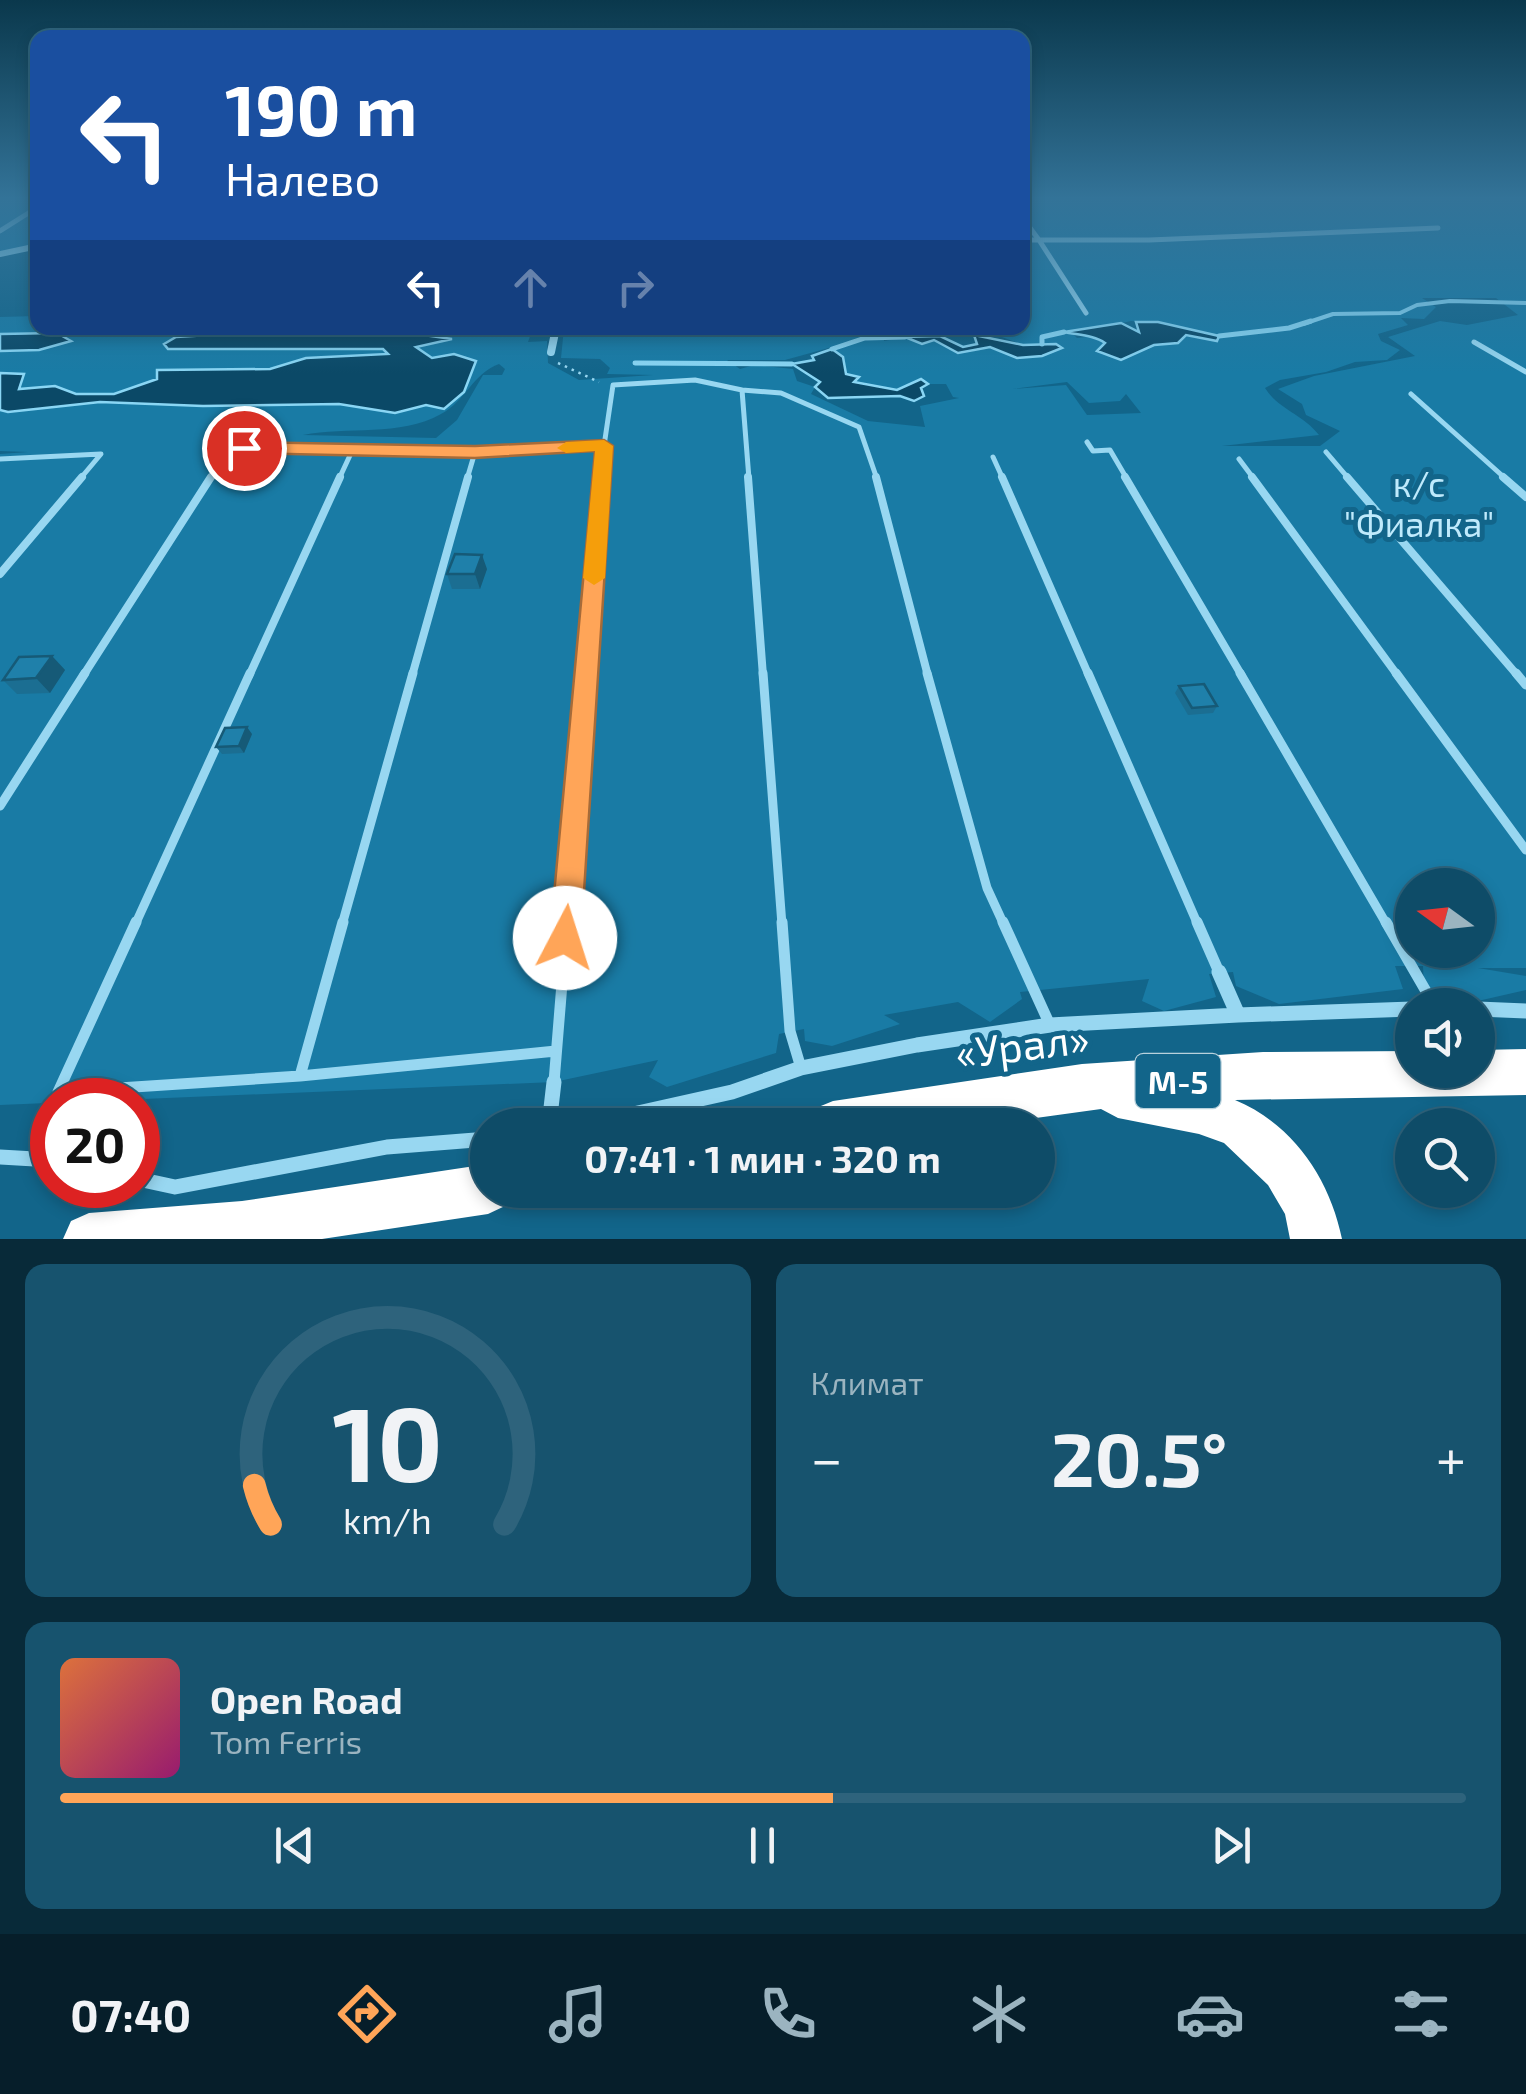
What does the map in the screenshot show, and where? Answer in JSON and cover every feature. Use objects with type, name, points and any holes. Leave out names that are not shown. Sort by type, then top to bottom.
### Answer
[{"type":"highway","name":"«Урал»","points":[[944,1108],[1082,1087],[1263,1075],[1526,1072]]},
{"type":"highway","points":[[1082,1087],[1228,1119],[1270,1150],[1300,1189],[1316,1239]]},
{"type":"highway","points":[[88,1239],[242,1226],[470,1192]]},
{"type":"street","points":[[551,352],[555,335]]},
{"type":"street","points":[[1219,972],[1238,1015]]},
{"type":"street","points":[[660,1108],[732,1092],[801,1068],[1050,1025],[1395,1009]]},
{"type":"street","points":[[1495,1011],[1526,1012]]},
{"type":"street","points":[[551,1108],[554,1082]]},
{"type":"street","points":[[160,1184],[175,1187],[387,1147],[470,1140]]},
{"type":"street","points":[[0,1157],[30,1159]]},
{"type":"lane","points":[[1050,257],[1086,313]]},
{"type":"lane","points":[[1474,342],[1526,372]]},
{"type":"lane","points":[[554,1082],[604,446],[614,384],[653,379],[720,382],[742,390],[781,393],[859,427],[879,484],[890,544],[987,888],[1050,1025]]},
{"type":"lane","points":[[742,390],[790,1031],[801,1068]]},
{"type":"lane","points":[[1411,394],[1526,497]]},
{"type":"lane","points":[[1087,442],[1092,450],[1110,450],[1424,988]]},
{"type":"lane","points":[[0,806],[226,453],[244,448],[475,452],[604,446]]},
{"type":"lane","points":[[352,451],[58,1092],[300,1076],[556,1051]]},
{"type":"lane","points":[[300,1076],[475,452]]},
{"type":"lane","points":[[1326,452],[1526,685]]},
{"type":"lane","points":[[0,459],[100,454],[0,574]]},
{"type":"lane","points":[[993,457],[1219,972]]},
{"type":"lane","points":[[1238,459],[1526,850]]},
{"type":"path","points":[[551,352],[553,360],[595,382],[614,384]]},
{"type":"green space","name":"к/с \"Фиалка\"","points":[[1030,257],[1526,257],[1526,968],[1495,968],[1495,868],[1395,868],[1395,968],[1403,988],[1395,990],[1279,1004],[1236,986],[1233,972],[1209,974],[1216,997],[1164,1011],[1142,1001],[1149,979],[1020,992],[1022,999],[990,1022],[958,1002],[884,1015],[900,1024],[832,1046],[805,1041],[804,1029],[779,1034],[776,1053],[667,1087],[649,1077],[658,1060],[554,1082],[160,1098],[160,1078],[30,1078],[30,1104],[0,1105],[0,454],[28,452],[0,451],[0,410],[100,402],[203,406],[339,404],[395,413],[426,405],[454,355],[432,358],[414,347],[448,339],[424,335],[530,335],[528,342],[547,341],[548,363],[579,380],[653,375],[607,374],[610,368],[600,359],[561,358],[563,335],[884,335],[884,341],[905,337],[924,343],[933,340],[958,353],[990,347],[1017,358],[1056,344],[1023,345],[997,335],[1030,335]],"holes":[[[1422,298],[1496,298],[1518,315],[1467,325],[1440,321],[1388,337],[1415,356],[1314,376],[1278,389],[1302,404],[1306,415],[1340,431],[1320,446],[1222,446],[1319,435],[1265,388],[1280,380],[1355,362],[1387,360],[1400,350],[1381,341],[1378,334],[1408,325],[1401,318],[1424,319],[1436,307]],[[1131,321],[1218,337],[1217,341],[1186,335],[1178,343],[1154,345],[1121,360],[1098,351],[1106,343],[1096,336],[1077,338],[1073,334]],[[836,346],[832,349],[843,357],[846,374],[858,378],[852,381],[897,390],[921,379],[928,384],[946,384],[953,397],[959,398],[920,406],[925,427],[868,421],[811,394],[815,387],[797,381],[793,369],[754,365],[740,369],[727,360],[785,360]],[[499,364],[505,369],[502,375],[483,375],[457,420],[436,438],[303,435],[391,428],[425,421],[450,409],[482,374]],[[1067,382],[1089,403],[1120,401],[1126,394],[1141,413],[1087,415],[1066,385],[1012,389]]]},
{"type":"green space","points":[[30,316],[30,333],[0,334],[0,317]]},
{"type":"green space","points":[[60,335],[209,335],[176,337],[383,349],[389,354],[306,358],[270,369],[158,370],[158,379],[114,394],[76,394],[55,386],[18,389],[24,375],[0,373],[0,351],[39,350],[70,341]]},
{"type":"green space","points":[[1423,968],[1478,968],[1526,976],[1526,990],[1495,997],[1495,988],[1424,987]]},
{"type":"shaded area","points":[[1136,322],[1158,322],[1219,336],[1217,341],[1186,335],[1178,343],[1154,345],[1121,360],[1097,351],[1105,343],[1101,340],[1064,332],[1121,323],[1139,332]]},
{"type":"shaded area","points":[[0,334],[60,335],[71,341],[39,350],[0,351]]},
{"type":"shaded area","points":[[424,335],[452,339],[416,347],[432,358],[454,354],[476,361],[464,392],[444,409],[426,405],[395,413],[339,404],[203,406],[100,402],[0,410],[0,373],[24,374],[19,389],[55,386],[76,394],[114,394],[157,379],[157,370],[270,369],[306,358],[388,354],[383,349],[168,349],[164,344],[176,337]]},
{"type":"shaded area","points":[[974,335],[1023,345],[1056,344],[1062,348],[1042,356],[1017,358],[990,347],[958,353],[934,340],[922,344],[905,337],[940,336],[963,347],[977,344]]},
{"type":"shaded area","points":[[832,349],[843,357],[846,374],[859,377],[854,382],[897,390],[921,379],[928,384],[921,388],[924,396],[914,401],[900,396],[828,398],[815,387],[820,382],[792,364],[814,360],[812,356]]},
{"type":"building","points":[[455,554],[482,555],[475,574],[447,574]]},
{"type":"building","points":[[52,656],[36,678],[3,680],[19,657]]},
{"type":"building","points":[[1204,684],[1217,706],[1192,708],[1179,686]]},
{"type":"building","points":[[247,727],[239,746],[216,747],[225,728]]},
{"type":"waterway","points":[[1303,324],[1333,314],[1400,313],[1417,305],[1450,301],[1526,303]]},
{"type":"waterway","points":[[1219,336],[1289,328],[1311,321]]},
{"type":"waterway","points":[[1042,344],[1042,337],[1064,332]]},
{"type":"waterway","points":[[832,349],[865,338],[905,337]]},
{"type":"waterway","points":[[635,363],[792,364]]},
{"type":"slow traffic","points":[[566,448],[604,446],[594,578]]},
{"type":"route","points":[[244,448],[475,452],[604,446],[565,938]]}]
